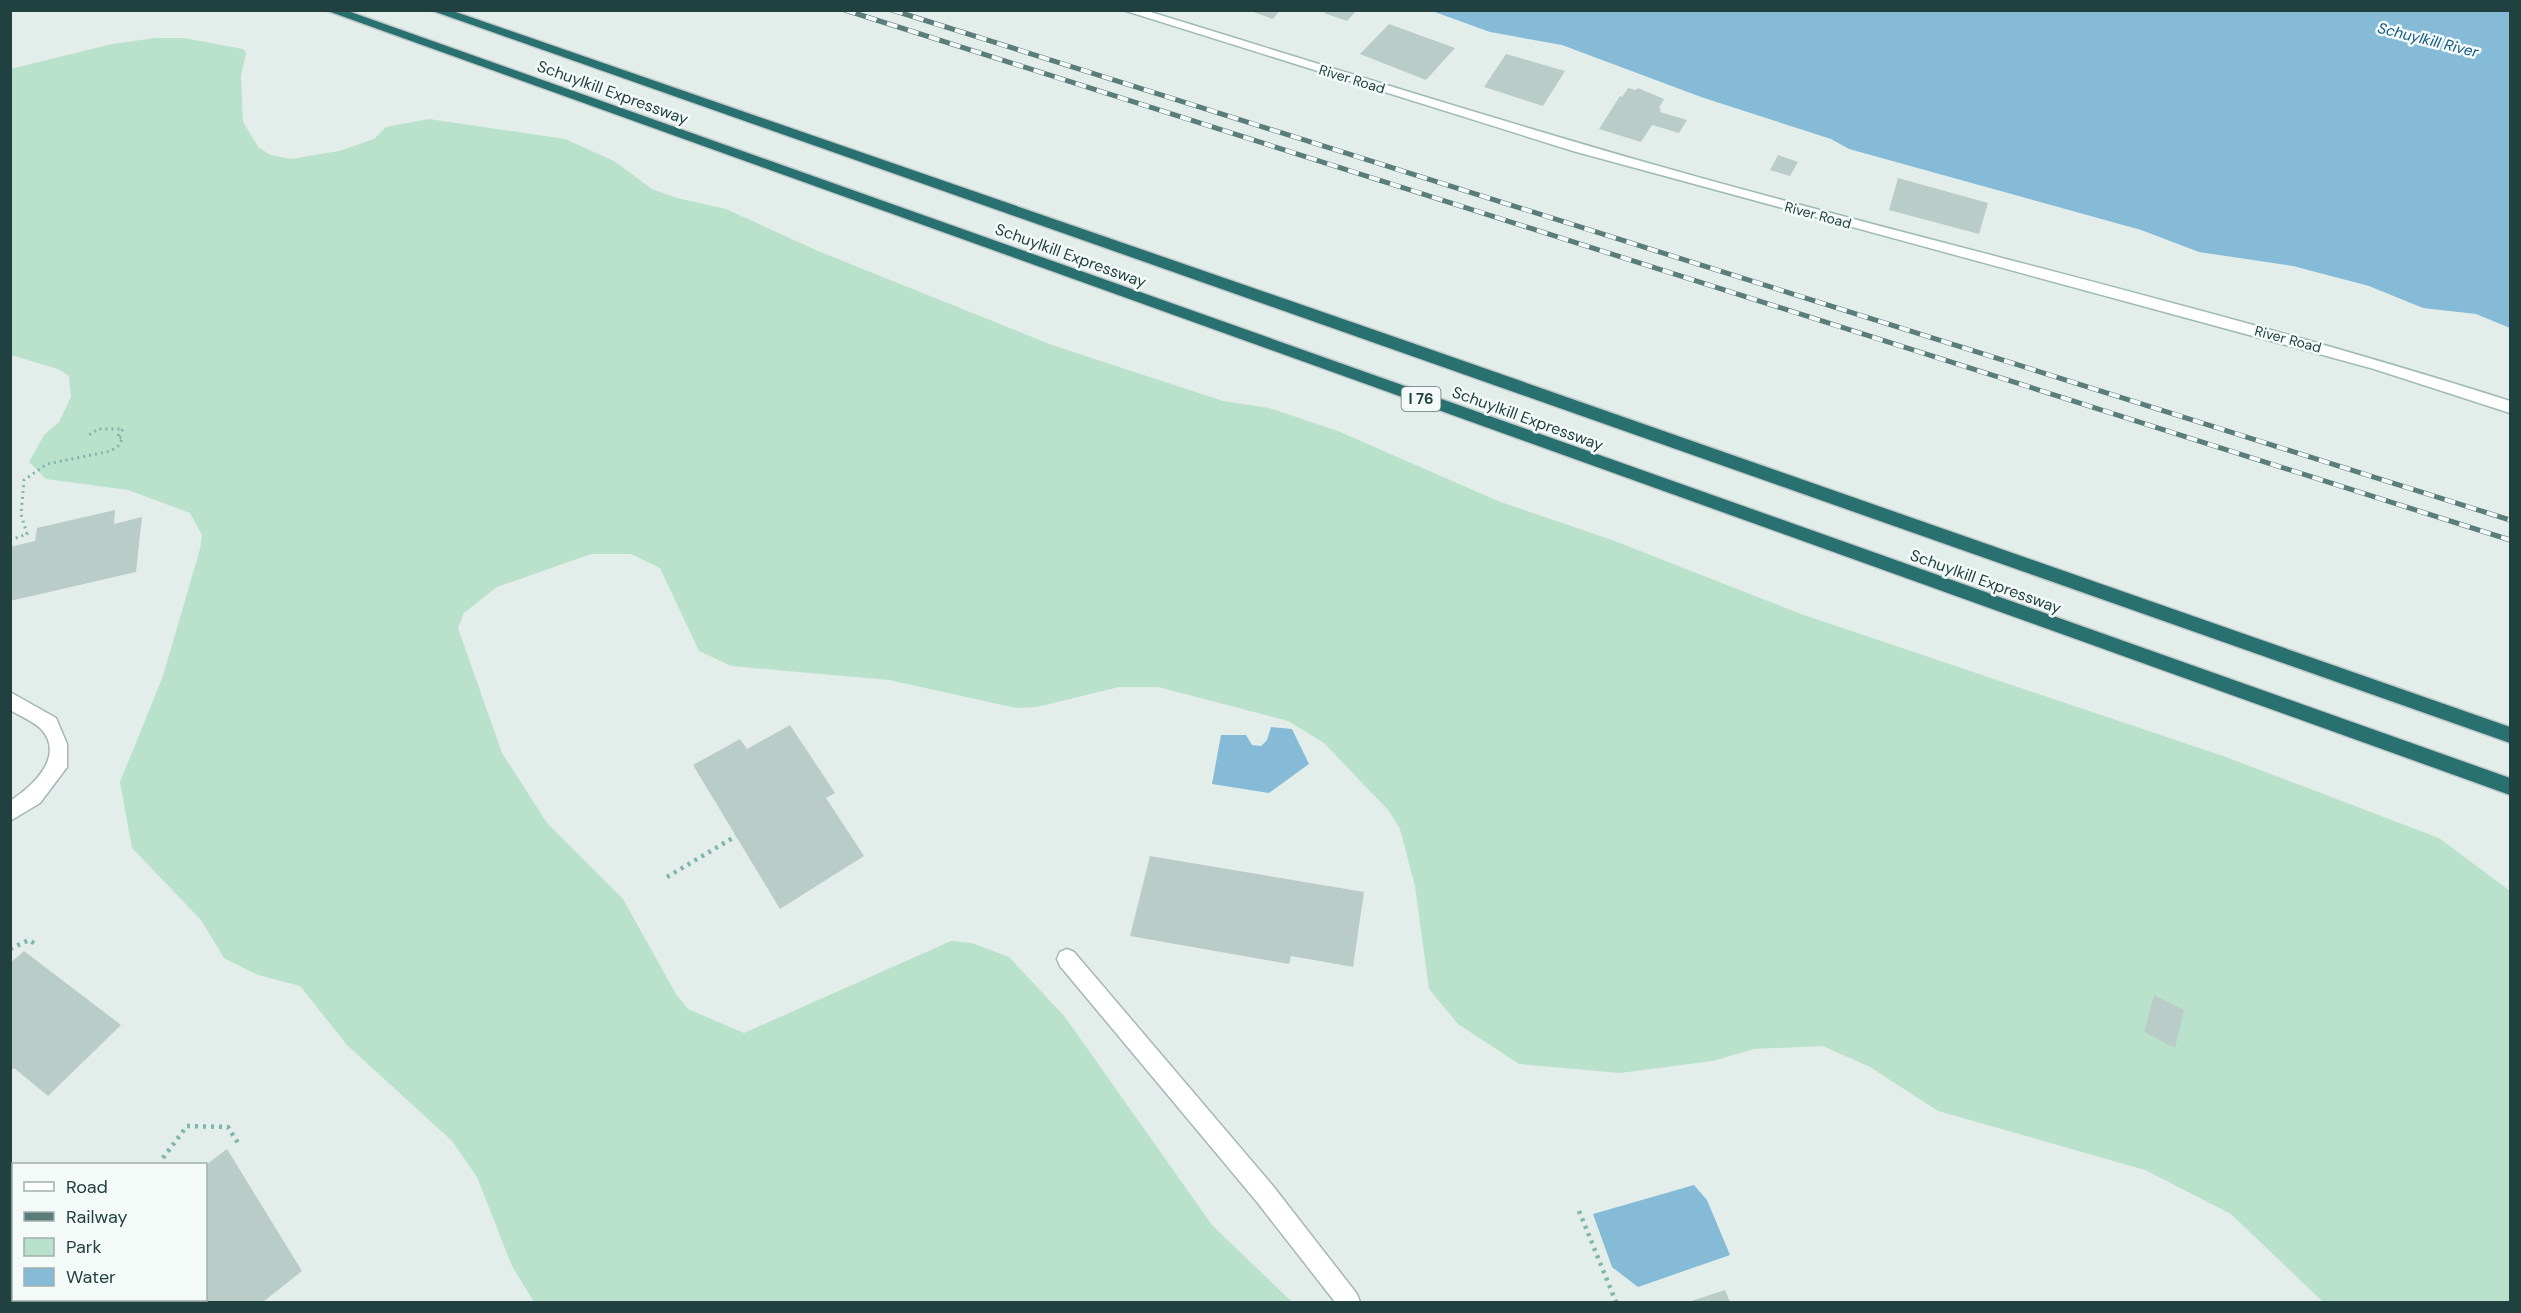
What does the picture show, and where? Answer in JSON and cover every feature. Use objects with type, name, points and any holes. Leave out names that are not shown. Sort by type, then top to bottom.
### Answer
[{"type":"highway","name":"Schuylkill Expressway","points":[[331,10],[2511,787]]},
{"type":"highway","name":"Schuylkill Expressway","points":[[436,10],[1419,351],[2511,735]]},
{"type":"street","name":"River Road","points":[[1129,10],[1461,113],[1646,167],[2355,358],[2511,407]]},
{"type":"street","points":[[10,700],[49,724],[58,744],[57,767],[33,796],[10,812]]},
{"type":"street","points":[[1067,959],[1265,1194],[1349,1302]]},
{"type":"path","points":[[10,540],[27,534],[20,522],[20,500],[24,480],[48,464],[104,454],[116,448],[122,442],[123,438],[117,437],[123,429],[100,427],[92,430],[86,437]]},
{"type":"path","points":[[667,877],[736,836]]},
{"type":"path","points":[[10,949],[29,940],[37,945]]},
{"type":"path","points":[[163,1158],[187,1126],[228,1127],[238,1143]]},
{"type":"path","points":[[1579,1211],[1616,1302]]},
{"type":"green space","points":[[155,38],[184,38],[243,49],[246,53],[241,76],[243,122],[259,148],[271,155],[291,159],[339,151],[374,139],[386,127],[429,119],[565,139],[614,161],[652,189],[677,198],[726,209],[818,251],[1052,345],[1223,401],[1269,408],[1338,431],[1498,501],[1612,540],[1801,614],[2226,757],[2439,838],[2510,891],[2510,1302],[2323,1302],[2231,1214],[2145,1170],[1938,1111],[1870,1067],[1823,1046],[1754,1049],[1713,1061],[1620,1073],[1519,1064],[1458,1024],[1429,989],[1415,886],[1400,829],[1389,811],[1324,743],[1288,721],[1158,687],[1119,687],[1037,707],[1016,708],[889,680],[731,666],[699,651],[660,568],[631,554],[591,554],[497,587],[464,613],[458,628],[502,753],[547,823],[623,899],[676,994],[688,1009],[744,1033],[951,941],[972,943],[1009,957],[1065,1017],[1212,1225],[1292,1302],[534,1302],[512,1266],[477,1177],[452,1141],[347,1045],[300,986],[258,975],[224,958],[201,920],[132,848],[120,782],[163,676],[200,549],[202,535],[190,513],[128,490],[46,479],[29,462],[44,435],[59,422],[71,397],[69,376],[58,369],[11,355],[10,69],[112,44]]},
{"type":"water","name":"Schuylkill River","points":[[1432,11],[2510,11],[2510,328],[2476,314],[2423,308],[2369,286],[2293,266],[2199,252],[2141,230],[1849,149],[1831,139],[1701,97],[1562,45],[1490,32]]},
{"type":"water","points":[[1271,727],[1292,729],[1309,764],[1269,793],[1212,784],[1221,735],[1246,735],[1252,745],[1261,746],[1267,740]]},
{"type":"water","points":[[1694,1185],[1707,1200],[1730,1255],[1638,1287],[1612,1267],[1593,1214]]},
{"type":"building","points":[[1248,10],[1280,10],[1273,19]]},
{"type":"building","points":[[1327,10],[1357,10],[1347,21],[1324,13]]},
{"type":"building","points":[[1389,24],[1455,48],[1426,80],[1360,54]]},
{"type":"building","points":[[1506,54],[1565,71],[1543,106],[1484,87]]},
{"type":"building","points":[[1628,88],[1636,90],[1638,88],[1664,99],[1659,108],[1660,112],[1687,120],[1679,133],[1652,125],[1641,142],[1599,129],[1620,96],[1622,97]]},
{"type":"building","points":[[1778,155],[1798,162],[1790,176],[1770,170]]},
{"type":"building","points":[[1898,178],[1988,203],[1979,234],[1889,210]]},
{"type":"building","points":[[115,510],[114,524],[142,517],[136,572],[10,601],[10,547],[35,541],[37,528]]},
{"type":"building","points":[[790,725],[835,793],[826,798],[864,856],[780,909],[693,765],[740,739],[747,749]]},
{"type":"building","points":[[1150,856],[1364,892],[1353,967],[1291,956],[1289,964],[1130,936]]},
{"type":"building","points":[[24,951],[121,1025],[48,1096],[14,1068],[10,1072],[10,963]]},
{"type":"building","points":[[2154,995],[2184,1010],[2175,1048],[2144,1032]]},
{"type":"building","points":[[227,1149],[302,1271],[263,1302],[188,1301],[207,1301],[207,1164]]},
{"type":"building","points":[[1725,1290],[1730,1302],[1688,1302]]},
{"type":"railway","points":[[845,10],[2510,540]]},
{"type":"railway","points":[[892,10],[2510,520]]}]
